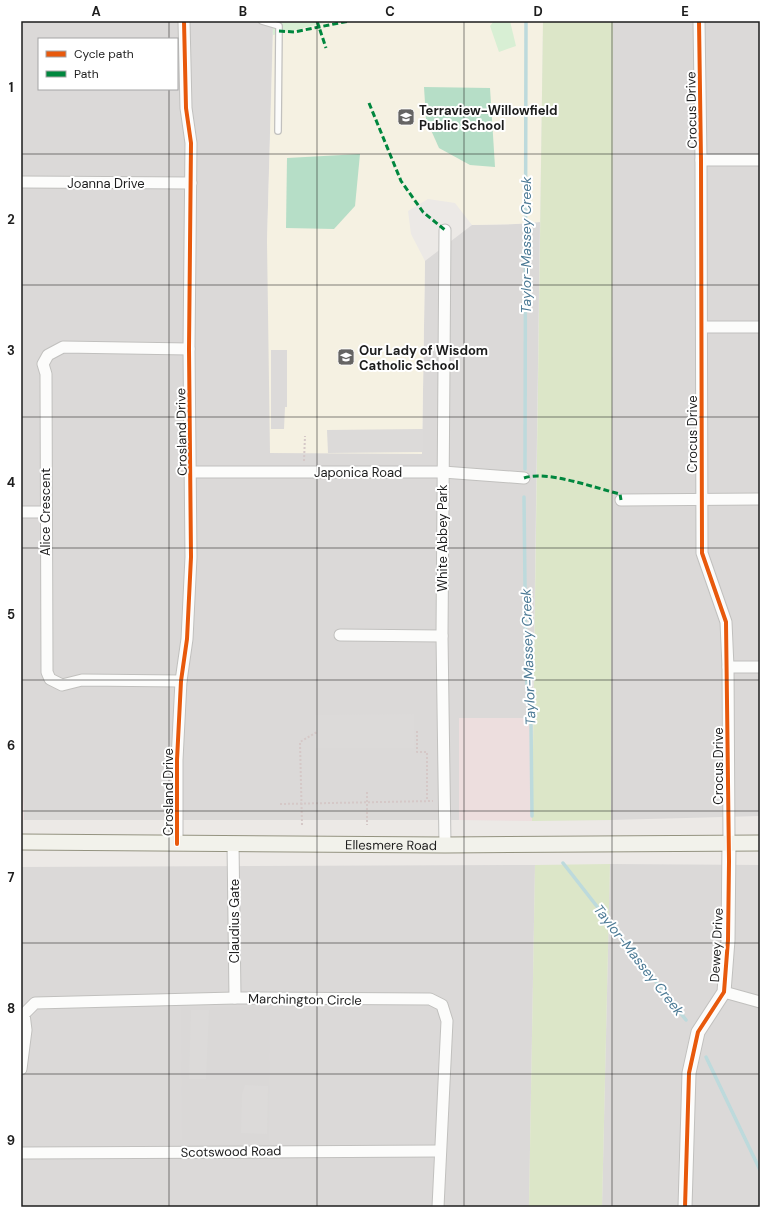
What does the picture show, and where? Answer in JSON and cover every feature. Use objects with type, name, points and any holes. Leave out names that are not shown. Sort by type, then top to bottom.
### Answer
[{"type":"main road","name":"Ellesmere Road","points":[[21,842],[445,845],[760,843]]},
{"type":"street","name":"Crosland Drive","points":[[178,844],[177,760],[181,681],[187,640],[190,586],[191,472],[191,143],[186,108],[184,21]]},
{"type":"street","name":"Crocus Drive","points":[[699,21],[702,327],[702,553],[724,615],[728,667],[729,842]]},
{"type":"street","points":[[701,160],[760,160]]},
{"type":"street","name":"Joanna Drive","points":[[21,182],[191,183]]},
{"type":"street","name":"White Abbey Park","points":[[445,230],[442,636],[445,845]]},
{"type":"street","points":[[702,327],[760,327]]},
{"type":"street","name":"Alice Crescent","points":[[181,681],[82,680],[62,685],[50,679],[45,665],[46,374],[43,364],[48,355],[63,348],[190,349]]},
{"type":"street","name":"Japonica Road","points":[[191,472],[443,472],[524,478]]},
{"type":"street","points":[[621,500],[760,499]]},
{"type":"street","points":[[21,512],[45,512]]},
{"type":"street","points":[[340,635],[442,636]]},
{"type":"street","points":[[728,667],[760,667]]},
{"type":"street","name":"Dewey Drive","points":[[685,1207],[689,1073],[698,1032],[724,992],[728,940],[729,842]]},
{"type":"street","name":"Claudius Gate","points":[[233,843],[235,998]]},
{"type":"street","points":[[724,992],[760,1002]]},
{"type":"street","name":"Marchington Circle","points":[[21,1069],[26,1030],[24,1014],[35,1003],[235,998],[430,999],[442,1005],[447,1021],[438,1207]]},
{"type":"street","name":"Scotswood Road","points":[[21,1152],[440,1151]]},
{"type":"lane","points":[[262,21],[279,26],[278,131]]},
{"type":"path","points":[[304,472],[305,436]]},
{"type":"path","points":[[417,731],[417,752],[427,752],[427,801]]},
{"type":"path","points":[[302,825],[300,742],[317,732]]},
{"type":"path","points":[[367,792],[367,825]]},
{"type":"path","points":[[280,804],[444,801]]},
{"type":"shaded area","points":[[21,21],[273,21],[267,242],[422,454],[425,261],[472,225],[540,222],[533,718],[460,718],[459,820],[24,820],[21,761]]},
{"type":"shaded area","name":"Terraview-Willowfield Public School","points":[[332,21],[543,21],[540,222],[472,225],[455,203],[428,199],[408,211],[411,234],[425,261],[422,454],[270,453],[267,242],[273,35]]},
{"type":"shaded area","points":[[613,21],[760,21],[760,816],[611,820]]},
{"type":"shaded area","points":[[271,350],[287,350],[287,407],[285,407],[284,429],[271,429]]},
{"type":"shaded area","points":[[423,429],[423,452],[328,453],[327,430]]},
{"type":"shaded area","points":[[414,714],[414,748],[315,748],[315,715]]},
{"type":"shaded area","points":[[459,718],[533,718],[532,821],[459,820]]},
{"type":"shaded area","points":[[21,761],[22,762],[24,820],[21,820]]},
{"type":"shaded area","points":[[610,864],[760,865],[760,1207],[602,1207]]},
{"type":"shaded area","points":[[535,865],[529,1207],[21,1207],[21,867]]},
{"type":"shaded area","points":[[181,1007],[270,1007],[269,1140],[182,1140]]},
{"type":"shaded area","points":[[191,1010],[209,1010],[206,1079],[189,1079]]},
{"type":"shaded area","points":[[245,1085],[268,1086],[267,1134],[241,1133],[242,1094]]},
{"type":"green space","points":[[273,21],[332,21],[273,35]]},
{"type":"green space","points":[[494,21],[510,21],[516,46],[499,52],[490,26]]},
{"type":"green space","points":[[543,21],[613,21],[611,820],[532,821]]},
{"type":"green space","points":[[424,87],[490,88],[495,167],[470,165],[439,148],[426,119]]},
{"type":"green space","points":[[360,154],[355,206],[334,229],[286,228],[287,158]]},
{"type":"green space","points":[[610,864],[602,1207],[529,1207],[535,865]]},
{"type":"waterway","name":"Taylor-Massey Creek","points":[[525,469],[526,21]]},
{"type":"waterway","name":"Taylor-Massey Creek","points":[[524,497],[526,674],[531,723],[532,816]]},
{"type":"waterway","name":"Taylor-Massey Creek","points":[[563,863],[686,1020]]},
{"type":"waterway","name":"Taylor-Massey Creek","points":[[706,1057],[760,1170]]},
{"type":"marked path","points":[[317,21],[326,48]]},
{"type":"marked path","points":[[279,31],[294,32],[349,21]]},
{"type":"marked path","points":[[369,103],[401,181],[423,212],[445,230]]},
{"type":"marked path","points":[[524,478],[534,476],[558,478],[620,494],[621,500]]},
{"type":"cycle path","points":[[177,844],[177,760],[181,681],[187,639],[191,557],[189,349],[191,143],[186,108],[184,21]]},
{"type":"cycle path","points":[[685,1207],[689,1073],[698,1032],[724,992],[728,940],[729,861],[726,622],[702,553],[701,160],[699,21]]},
{"type":"place","name":"Terraview-Willowfield Public School","points":[[406,117]]},
{"type":"place","name":"Our Lady of Wisdom Catholic School","points":[[346,357]]}]
